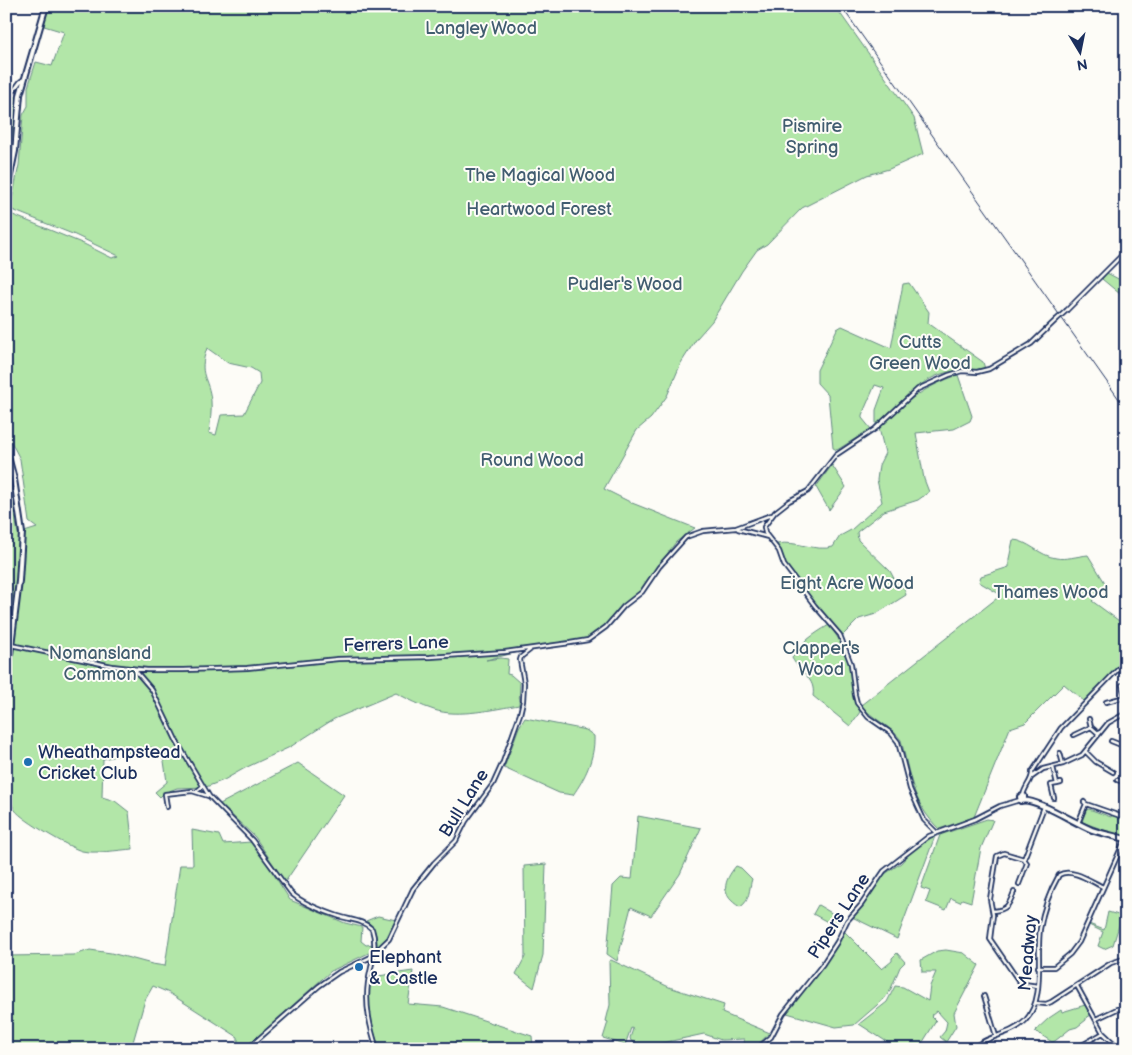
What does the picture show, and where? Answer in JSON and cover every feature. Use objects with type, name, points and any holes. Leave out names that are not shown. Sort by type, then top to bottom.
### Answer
[{"type":"main road","points":[[6,195],[15,151],[18,103],[46,6]]},
{"type":"main road","points":[[6,448],[11,464],[22,533],[21,568],[9,644],[6,686]]},
{"type":"main road","points":[[1022,799],[1093,830],[1125,839]]},
{"type":"street","points":[[6,101],[24,79]]},
{"type":"street","name":"Ferrers Lane","points":[[9,644],[76,660],[133,668],[169,670],[247,668],[338,659],[430,657],[530,649],[588,640],[596,636],[613,620],[624,606],[642,592],[659,567],[686,536],[703,531],[736,528],[771,515],[789,501],[808,491],[836,455],[875,429],[918,389],[962,371],[976,372],[989,369],[1027,347],[1126,251]]},
{"type":"street","points":[[771,515],[764,528],[768,537],[779,551],[784,565],[840,635],[851,664],[855,695],[858,703],[868,717],[891,734],[898,742],[910,789],[924,820],[937,833]]},
{"type":"street","name":"Ferrers Lane","points":[[736,528],[768,537]]},
{"type":"street","name":"Bull Lane","points":[[374,954],[389,939],[414,889],[434,863],[456,842],[466,821],[493,784],[520,714],[524,683],[520,660],[530,649]]},
{"type":"street","points":[[1022,799],[1032,772],[1061,728],[1126,661]]},
{"type":"street","points":[[133,668],[152,690],[177,742],[209,796],[252,840],[295,897],[332,914],[370,926],[374,935],[374,954],[368,984],[367,1014],[378,1049]]},
{"type":"street","points":[[1106,702],[1125,698],[1122,685]]},
{"type":"street","points":[[1032,776],[1043,769],[1078,758],[1086,752],[1111,721],[1126,713]]},
{"type":"street","points":[[1089,719],[1091,728],[1099,734]]},
{"type":"street","points":[[1074,735],[1091,728]]},
{"type":"street","points":[[1111,741],[1126,747]]},
{"type":"street","points":[[1086,752],[1096,762],[1113,772]]},
{"type":"street","points":[[1060,753],[1063,764]]},
{"type":"street","points":[[1053,767],[1057,784]]},
{"type":"street","points":[[1117,780],[1126,783]]},
{"type":"street","points":[[1054,798],[1051,785],[1061,783]]},
{"type":"street","points":[[196,792],[204,786]]},
{"type":"street","points":[[167,807],[165,794],[185,790],[209,796]]},
{"type":"street","name":"Pipers Lane","points":[[757,1049],[771,1037],[783,1014],[832,950],[847,921],[861,905],[880,875],[915,845],[937,833],[974,819],[1000,806],[1022,799]]},
{"type":"street","points":[[1078,823],[1085,803],[1126,818]]},
{"type":"street","points":[[1024,859],[1044,807]]},
{"type":"street","points":[[1038,967],[1054,967],[1074,950],[1125,839]]},
{"type":"street","points":[[1019,884],[1027,864],[1024,859],[1004,853],[997,856],[990,899],[993,911],[991,942],[1018,980],[1024,984],[1038,986]]},
{"type":"street","name":"Meadway","points":[[972,1049],[980,1042],[1010,1032],[1020,1026],[1031,1013],[1036,1003],[1042,918],[1059,875],[1063,872],[1071,872],[1103,887]]},
{"type":"street","points":[[993,911],[1002,910],[1007,907],[1014,892]]},
{"type":"street","points":[[247,1049],[319,986],[339,972],[374,954]]},
{"type":"street","points":[[1036,1003],[1049,1003],[1111,964],[1126,958]]},
{"type":"street","points":[[1077,986],[1103,1033],[1120,1049]]},
{"type":"street","points":[[984,996],[996,1036]]},
{"type":"street","points":[[1096,1019],[1116,1009],[1126,1010]]},
{"type":"street","points":[[1075,1049],[1103,1033]]},
{"type":"green space","points":[[49,6],[835,6],[914,118],[923,154],[889,169],[867,175],[802,208],[767,244],[757,250],[712,321],[697,338],[681,363],[667,396],[651,418],[637,430],[604,489],[632,503],[695,528],[676,542],[640,591],[622,606],[602,629],[593,633],[587,639],[542,646],[486,660],[508,659],[507,674],[520,683],[519,705],[476,712],[454,713],[434,710],[396,693],[334,719],[290,747],[224,780],[206,787],[177,788],[164,793],[160,797],[155,792],[167,782],[164,761],[154,747],[103,759],[102,797],[115,801],[129,812],[133,849],[87,852],[76,849],[57,839],[19,815],[12,805],[8,788],[6,788],[6,459],[18,534],[37,528],[29,522],[20,459],[10,440],[6,426],[6,234],[9,217],[13,215],[84,244],[112,258],[119,256],[75,235],[10,209],[19,165],[23,115],[28,106],[28,87],[36,62],[52,66],[64,32],[44,26]],"holes":[[[207,348],[228,363],[251,368],[259,373],[260,383],[244,414],[221,415],[216,435],[209,433],[211,401],[203,371]]]},
{"type":"green space","points":[[12,96],[16,97],[14,144],[6,180],[6,105]]},
{"type":"green space","points":[[1107,273],[1126,283],[1126,299],[1102,279]]},
{"type":"green space","name":"Cutts Green Wood","points":[[909,283],[929,312],[928,323],[983,362],[985,369],[955,371],[935,376],[908,394],[876,425],[876,410],[884,388],[875,385],[862,415],[862,418],[871,429],[837,450],[833,448],[828,395],[817,383],[817,370],[837,329],[842,326],[891,348],[903,284]]},
{"type":"green space","name":"Eight Acre Wood","points":[[958,375],[972,416],[970,421],[954,429],[916,433],[924,479],[929,492],[918,500],[884,511],[857,532],[858,540],[890,571],[898,586],[904,587],[906,595],[876,614],[859,619],[843,635],[826,619],[791,573],[784,563],[777,544],[791,543],[819,548],[833,547],[840,536],[851,530],[882,502],[877,480],[879,465],[885,453],[879,428],[915,396],[935,384]]},
{"type":"green space","points":[[832,465],[846,487],[829,510],[816,487]]},
{"type":"green space","name":"Thames Wood","points":[[1013,540],[1050,557],[1067,558],[1088,555],[1107,586],[1092,601],[1126,626],[1126,659],[1085,702],[1064,684],[1025,723],[1010,728],[974,817],[939,829],[930,819],[917,798],[901,740],[892,730],[861,705],[1001,595],[979,582],[981,576],[1009,567]]},
{"type":"green space","name":"Clapper's Wood","points":[[829,625],[846,654],[855,701],[860,712],[850,726],[813,696],[810,680],[792,658],[803,643]]},
{"type":"green space","points":[[525,718],[586,730],[594,736],[593,752],[588,767],[573,795],[559,793],[504,768],[519,727]]},
{"type":"green space","points":[[298,763],[344,795],[285,882],[255,837],[220,804]]},
{"type":"green space","points":[[1089,809],[1126,820],[1126,838],[1082,822],[1086,810]]},
{"type":"green space","points":[[638,816],[701,828],[680,874],[651,916],[631,907],[617,961],[607,954],[613,886],[621,878],[632,879]]},
{"type":"green space","points":[[987,819],[993,820],[981,848],[971,902],[962,899],[960,902],[951,898],[946,910],[926,902],[930,891],[921,888],[940,835]]},
{"type":"green space","points":[[192,830],[219,835],[223,844],[251,842],[261,854],[290,900],[345,923],[362,927],[361,941],[366,945],[374,944],[373,951],[331,971],[244,1049],[238,1049],[238,1037],[169,993],[153,986],[145,1000],[131,1049],[6,1049],[6,956],[74,955],[90,950],[165,966],[180,865],[193,865]]},
{"type":"green space","points":[[935,836],[897,939],[852,917],[867,900],[882,876],[901,863],[916,846]]},
{"type":"green space","points":[[546,864],[543,955],[534,988],[516,974],[525,957],[524,866]]},
{"type":"green space","points":[[736,866],[741,868],[752,879],[746,902],[740,907],[729,898],[726,888],[728,877]]},
{"type":"green space","points":[[818,905],[840,918],[835,926],[813,914]]},
{"type":"green space","points":[[1108,912],[1122,916],[1113,945],[1104,949],[1098,946],[1103,932],[1089,924],[1104,930]]},
{"type":"green space","points":[[378,916],[396,920],[389,935],[377,948],[375,932],[366,921]]},
{"type":"green space","points":[[844,931],[882,969],[892,961],[892,958],[897,953],[905,962],[900,967],[890,991],[884,999],[854,1025],[836,1027],[787,1013],[838,944]]},
{"type":"green space","points":[[946,950],[964,953],[979,965],[954,1013],[956,1026],[946,1042],[940,1037],[945,1031],[947,1022],[937,1011],[931,1016],[936,1021],[921,1045],[898,1049],[859,1024],[887,1002],[895,986],[903,987],[928,1001],[930,986],[936,972],[922,972],[921,960],[937,951]]},
{"type":"green space","points":[[611,960],[669,987],[724,1005],[722,1013],[770,1033],[753,1049],[745,1049],[744,1039],[721,1040],[704,1034],[644,1047],[631,1041],[633,1029],[631,1028],[625,1045],[603,1038],[608,1022],[606,1021],[610,1005],[609,961]]},
{"type":"green space","points":[[413,971],[408,1004],[443,1007],[532,1036],[533,1049],[380,1049],[368,1004],[371,977]]},
{"type":"green space","points":[[1085,1005],[1091,1015],[1077,1027],[1070,1029],[1055,1041],[1052,1042],[1035,1031],[1061,1010],[1062,1012]]},
{"type":"railway","points":[[841,6],[1126,409]]},
{"type":"place","name":"Wheathampstead Cricket Club","points":[[28,762]]},
{"type":"place","name":"Elephant & Castle","points":[[359,967]]},
{"type":"park label","name":"Langley Wood","points":[[481,28]]},
{"type":"park label","name":"Pismire Spring","points":[[812,136]]},
{"type":"park label","name":"The Magical Wood","points":[[540,175]]},
{"type":"park label","name":"Heartwood Forest","points":[[539,209]]},
{"type":"park label","name":"Pudler's Wood","points":[[625,284]]},
{"type":"park label","name":"Round Wood","points":[[532,460]]},
{"type":"park label","name":"Nomansland Common","points":[[100,663]]}]
